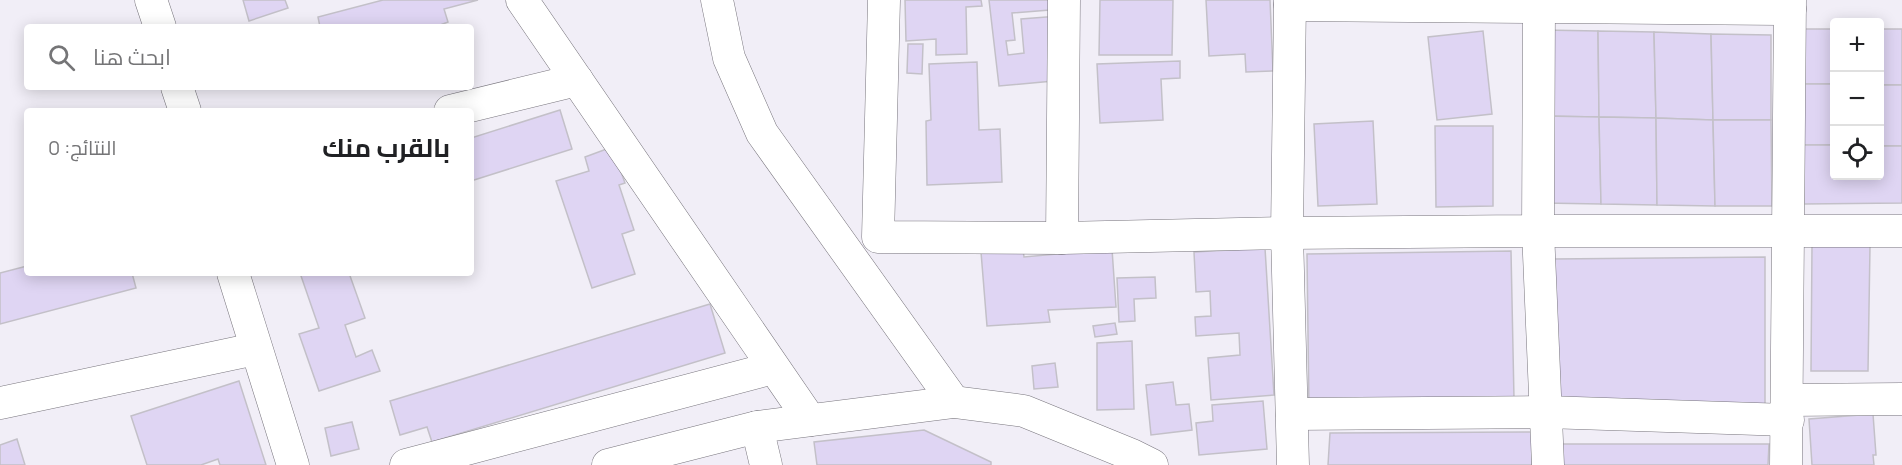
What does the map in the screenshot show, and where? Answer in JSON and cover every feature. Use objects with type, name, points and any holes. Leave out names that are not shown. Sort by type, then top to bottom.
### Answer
[{"type":"street","points":[[152,0],[158,24]]},
{"type":"street","points":[[522,0],[810,420]]},
{"type":"street","points":[[717,0],[729,58],[762,133],[954,402]]},
{"type":"street","points":[[884,0],[878,237],[1538,231],[1902,231]]},
{"type":"street","points":[[1062,237],[1064,0]]},
{"type":"street","points":[[1293,465],[1287,233],[1290,3],[1539,7],[1790,5],[1786,465]]},
{"type":"street","points":[[1539,7],[1538,231],[1548,465]]},
{"type":"street","points":[[462,108],[577,80]]},
{"type":"street","points":[[178,90],[184,108]]},
{"type":"street","points":[[234,276],[293,465]]},
{"type":"street","points":[[0,403],[255,349]]},
{"type":"street","points":[[406,465],[773,368]]},
{"type":"street","points":[[1292,414],[1788,410],[1902,399]]},
{"type":"street","points":[[608,465],[757,427],[954,402],[1024,411],[1152,465]]},
{"type":"street","points":[[757,427],[766,465]]},
{"type":"building","points":[[243,0],[285,0],[288,8],[249,21]]},
{"type":"building","points":[[383,0],[478,0],[444,9],[448,22],[443,24],[319,24],[318,17]]},
{"type":"building","points":[[905,0],[981,0],[982,6],[966,7],[967,54],[936,55],[936,39],[906,41]]},
{"type":"building","points":[[989,0],[1061,0],[1062,9],[1012,13],[1015,40],[1006,41],[1008,55],[1024,53],[1021,19],[1059,16],[1064,80],[999,86]]},
{"type":"building","points":[[1100,0],[1173,0],[1172,55],[1099,55]]},
{"type":"building","points":[[1206,0],[1270,0],[1273,71],[1246,72],[1245,54],[1209,56]]},
{"type":"building","points":[[1804,29],[1830,29],[1830,84],[1804,84]]},
{"type":"building","points":[[1884,29],[1902,29],[1902,85],[1884,85]]},
{"type":"building","points":[[1542,30],[1598,31],[1599,117],[1543,116]]},
{"type":"building","points":[[1483,31],[1492,114],[1437,120],[1428,37]]},
{"type":"building","points":[[1598,31],[1654,32],[1656,118],[1599,117]]},
{"type":"building","points":[[1654,32],[1711,34],[1713,120],[1656,118]]},
{"type":"building","points":[[1711,34],[1771,35],[1771,120],[1713,120]]},
{"type":"building","points":[[908,44],[923,44],[922,74],[907,73]]},
{"type":"building","points":[[1180,61],[1180,78],[1161,79],[1163,120],[1100,123],[1097,64]]},
{"type":"building","points":[[977,62],[979,130],[1000,129],[1002,182],[927,185],[926,121],[931,120],[929,64]]},
{"type":"building","points":[[1804,84],[1830,84],[1830,145],[1804,145]]},
{"type":"building","points":[[1884,85],[1902,85],[1902,146],[1884,146]]},
{"type":"building","points":[[560,110],[572,149],[474,180],[474,137]]},
{"type":"building","points":[[1543,116],[1599,117],[1601,204],[1543,203]]},
{"type":"building","points":[[1599,117],[1656,118],[1657,205],[1601,204]]},
{"type":"building","points":[[1656,118],[1713,120],[1715,206],[1657,205]]},
{"type":"building","points":[[1713,120],[1771,120],[1772,206],[1715,206]]},
{"type":"building","points":[[1373,121],[1377,204],[1318,206],[1314,124]]},
{"type":"building","points":[[1435,126],[1493,126],[1493,206],[1436,207]]},
{"type":"building","points":[[1804,145],[1830,145],[1830,180],[1884,180],[1884,146],[1902,146],[1902,203],[1804,204]]},
{"type":"building","points":[[612,147],[625,183],[619,185],[634,230],[622,234],[635,274],[592,288],[556,181],[589,171],[585,157]]},
{"type":"building","points":[[1812,246],[1870,246],[1868,371],[1811,371]]},
{"type":"building","points":[[1265,248],[1274,395],[1211,400],[1208,358],[1240,355],[1239,333],[1196,336],[1195,317],[1211,316],[1210,291],[1196,292],[1194,252]]},
{"type":"building","points":[[1023,249],[1024,257],[1112,249],[1116,307],[1048,310],[1050,322],[987,326],[981,252]]},
{"type":"building","points":[[1511,251],[1514,399],[1309,411],[1307,254]]},
{"type":"building","points":[[1765,257],[1765,412],[1551,414],[1553,259]]},
{"type":"building","points":[[24,267],[24,276],[133,276],[136,288],[0,324],[0,273]]},
{"type":"building","points":[[301,276],[350,276],[365,318],[345,325],[356,357],[372,350],[380,371],[319,391],[299,334],[319,328]]},
{"type":"building","points":[[1155,277],[1156,298],[1134,299],[1135,321],[1119,322],[1117,278]]},
{"type":"building","points":[[710,304],[725,353],[432,442],[427,427],[400,435],[390,401]]},
{"type":"building","points":[[1115,323],[1117,334],[1095,337],[1093,326]]},
{"type":"building","points":[[1132,341],[1134,409],[1097,410],[1097,343]]},
{"type":"building","points":[[1055,363],[1058,387],[1034,389],[1032,366]]},
{"type":"building","points":[[239,381],[266,465],[220,465],[218,459],[201,465],[147,465],[131,416]]},
{"type":"building","points":[[1173,382],[1176,405],[1189,404],[1192,430],[1151,435],[1146,385]]},
{"type":"building","points":[[1263,401],[1267,449],[1199,455],[1196,423],[1213,421],[1212,405]]},
{"type":"building","points":[[1873,414],[1876,455],[1873,455],[1874,465],[1812,465],[1809,419]]},
{"type":"building","points":[[352,422],[359,449],[331,456],[325,428]]},
{"type":"building","points":[[924,430],[991,462],[991,465],[817,465],[814,442]]},
{"type":"building","points":[[1532,432],[1532,465],[1328,465],[1330,433]]},
{"type":"building","points":[[17,439],[25,465],[0,465],[0,445]]},
{"type":"building","points":[[1562,444],[1769,444],[1768,465],[1563,465]]}]
